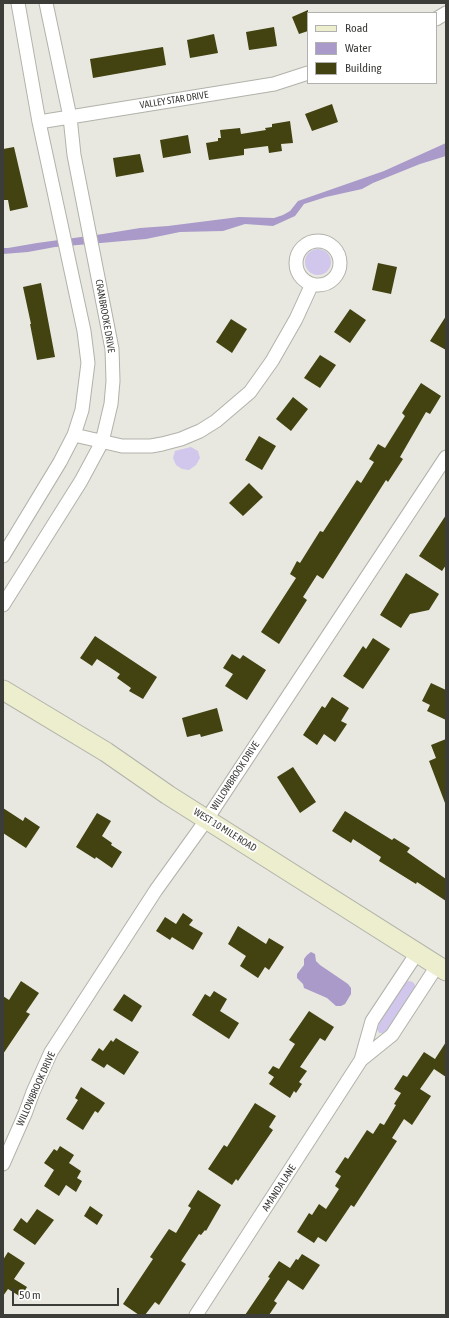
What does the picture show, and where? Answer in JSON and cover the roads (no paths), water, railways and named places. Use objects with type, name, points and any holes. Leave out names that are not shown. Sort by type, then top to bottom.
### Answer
[{"type":"main road","name":"WEST 10 MILE ROAD","points":[[3,690],[106,752],[168,795],[441,969]]},
{"type":"street","points":[[3,556],[60,462],[74,435],[82,410],[88,363],[87,349],[40,122],[18,3]]},
{"type":"street","name":"CRANBROOKE DRIVE","points":[[3,605],[81,481],[102,442],[111,404],[113,381],[112,349],[74,155],[70,117],[46,3]]},
{"type":"street","points":[[437,18],[446,13]]},
{"type":"street","name":"VALLEY STAR DRIVE","points":[[40,122],[274,84],[307,73]]},
{"type":"street","points":[[74,435],[122,446],[151,446],[181,439],[200,431],[216,421],[250,392],[272,361],[296,319],[312,284]]},
{"type":"street","name":"WILLOWBROOK DRIVE","points":[[3,1164],[51,1052],[156,890],[207,819],[446,457]]},
{"type":"street","name":"AMANDA LANE","points":[[196,1315],[361,1060],[372,1021],[416,953]]},
{"type":"street","name":"AMANDA LANE","points":[[361,1060],[392,1035],[441,969]]},
{"type":"water","points":[[446,143],[446,156],[420,164],[362,189],[326,197],[304,204],[295,216],[273,226],[245,224],[223,231],[180,232],[146,239],[55,247],[28,252],[3,254],[3,248],[140,228],[239,217],[274,218],[290,211],[298,201],[384,171]]},
{"type":"water","points":[[311,952],[315,954],[316,961],[320,965],[348,984],[351,988],[351,994],[345,1004],[336,1006],[327,998],[304,988],[303,984],[297,978],[297,974],[304,965],[304,959]]}]
